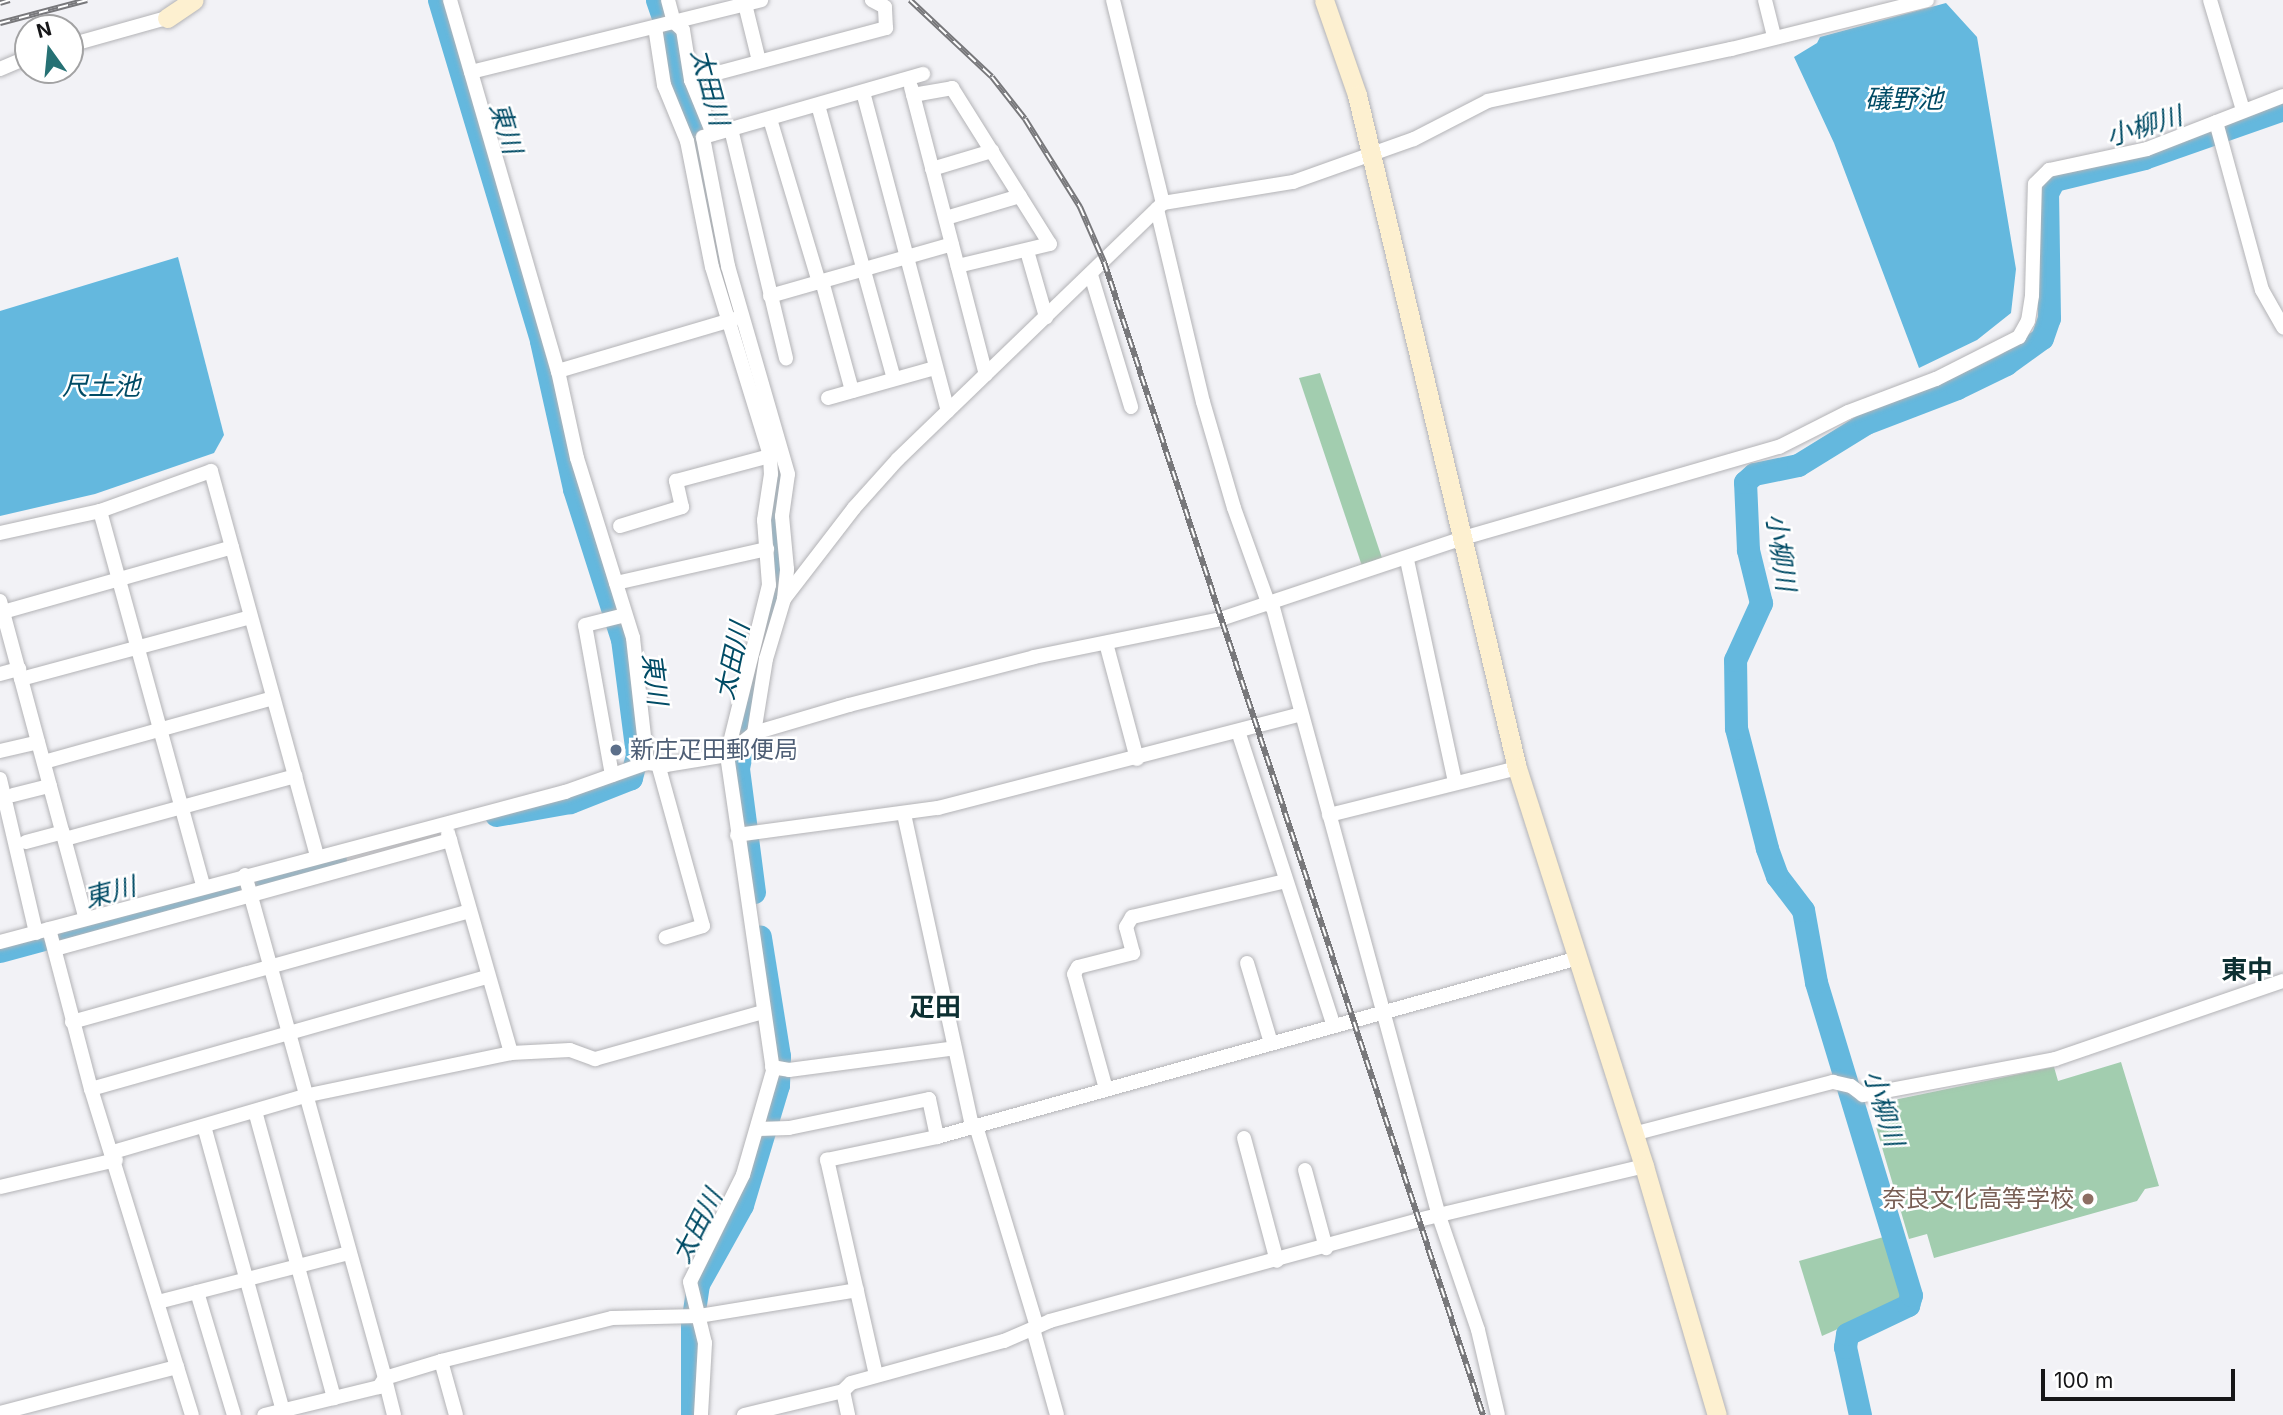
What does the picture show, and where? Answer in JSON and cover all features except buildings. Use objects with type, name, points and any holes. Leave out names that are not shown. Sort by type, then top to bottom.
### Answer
[{"type":"street","points":[[84,41],[167,18],[194,0]]},
{"type":"street","points":[[450,0],[558,371],[577,458],[632,638],[652,764],[703,926],[666,937]]},
{"type":"street","points":[[668,0],[674,22],[683,30],[691,80],[713,134]]},
{"type":"street","points":[[471,72],[655,27],[744,2],[761,0]]},
{"type":"street","points":[[691,80],[886,28],[884,7],[872,0]]},
{"type":"street","points":[[1113,0],[1203,402],[1234,508],[1271,604],[1438,1216],[1478,1330],[1498,1415]]},
{"type":"street","points":[[1324,0],[1357,95],[1517,768],[1575,959],[1644,1166],[1717,1415]]},
{"type":"street","points":[[1765,0],[1774,35]]},
{"type":"street","points":[[784,599],[854,508],[948,411],[1160,206],[1293,182],[1370,156],[1488,101],[1731,49],[1774,35],[1927,0]]},
{"type":"street","points":[[2210,0],[2243,110]]},
{"type":"street","points":[[744,2],[759,61]]},
{"type":"street","points":[[655,27],[664,85],[687,141],[712,267],[770,456],[765,606],[727,755],[772,1067],[758,1129],[729,1210],[690,1282],[705,1343],[701,1415]]},
{"type":"street","points":[[754,733],[766,659],[784,599],[787,458],[743,317],[703,136],[916,76],[913,95],[986,374]]},
{"type":"street","points":[[913,95],[952,88],[1050,244],[958,266]]},
{"type":"street","points":[[863,92],[948,411]]},
{"type":"street","points":[[0,942],[49,938],[248,886],[447,831],[627,769],[727,755],[754,733],[1007,664],[1271,604],[1407,560],[1463,538],[1779,447],[1848,412],[1936,379],[2019,337],[2028,321],[2032,295],[2035,184],[2049,170],[2147,149],[2283,96]]},
{"type":"street","points":[[818,105],[894,379]]},
{"type":"street","points":[[770,118],[852,391]]},
{"type":"street","points":[[2216,122],[2262,290],[2283,327]]},
{"type":"street","points":[[731,129],[786,358]]},
{"type":"street","points":[[932,169],[992,151]]},
{"type":"street","points":[[946,218],[1020,196]]},
{"type":"street","points":[[770,296],[952,244]]},
{"type":"street","points":[[1027,251],[1046,317]]},
{"type":"street","points":[[1091,275],[1131,407]]},
{"type":"street","points":[[558,371],[743,317]]},
{"type":"street","points":[[828,398],[935,368]]},
{"type":"street","points":[[620,526],[682,507],[676,481],[770,456]]},
{"type":"street","points":[[0,533],[100,511],[211,471],[317,855]]},
{"type":"street","points":[[100,511],[203,886]]},
{"type":"street","points":[[86,919],[1,607],[119,579],[232,547]]},
{"type":"street","points":[[615,583],[766,549]]},
{"type":"street","points":[[1407,560],[1455,782]]},
{"type":"street","points":[[612,775],[585,625],[625,615]]},
{"type":"street","points":[[0,674],[20,674],[138,647],[250,617]]},
{"type":"street","points":[[1105,643],[1137,759]]},
{"type":"street","points":[[44,762],[273,698]]},
{"type":"street","points":[[737,835],[905,814],[1137,759],[1301,714]]},
{"type":"street","points":[[1238,731],[1334,1026]]},
{"type":"street","points":[[0,751],[38,742]]},
{"type":"street","points":[[1329,815],[1517,768]]},
{"type":"street","points":[[26,842],[182,808],[296,776]]},
{"type":"street","points":[[0,779],[91,1088],[115,1156],[192,1415]]},
{"type":"street","points":[[13,795],[50,786]]},
{"type":"street","points":[[905,814],[974,1126],[1035,1328],[1057,1415]]},
{"type":"street","points":[[49,938],[86,919],[203,886],[248,886],[317,855],[447,831]]},
{"type":"street","points":[[447,831],[511,1053]]},
{"type":"street","points":[[1106,1089],[1074,974],[1078,967],[1133,953],[1126,927],[1132,917],[1286,881]]},
{"type":"street","points":[[248,886],[394,1415]]},
{"type":"street","points":[[72,1022],[470,911]]},
{"type":"street","points":[[876,1375],[827,1160],[937,1137],[1575,959]]},
{"type":"street","points":[[1247,962],[1271,1043]]},
{"type":"street","points":[[91,1088],[288,1030],[488,977]]},
{"type":"street","points":[[1633,1134],[1833,1082],[1847,1085],[1863,1095],[2056,1059],[2283,981]]},
{"type":"street","points":[[0,1186],[115,1156],[304,1096],[511,1053],[570,1050],[595,1059],[763,1012]]},
{"type":"street","points":[[772,1067],[789,1070],[955,1048]]},
{"type":"street","points":[[758,1129],[789,1128],[929,1099],[937,1137]]},
{"type":"street","points":[[255,1111],[334,1398]]},
{"type":"street","points":[[204,1126],[286,1412]]},
{"type":"street","points":[[1244,1138],[1277,1261]]},
{"type":"street","points":[[744,1415],[843,1391],[851,1383],[1035,1328],[1438,1216],[1644,1166]]},
{"type":"street","points":[[1305,1170],[1326,1248]]},
{"type":"street","points":[[158,1302],[349,1253]]},
{"type":"street","points":[[264,1415],[286,1412],[379,1387],[385,1378],[612,1318],[699,1317],[857,1290]]},
{"type":"street","points":[[197,1292],[234,1415]]},
{"type":"street","points":[[441,1362],[456,1415]]},
{"type":"street","points":[[0,1413],[177,1367]]},
{"type":"street","points":[[843,1391],[848,1415]]},
{"type":"green space","points":[[1320,373],[1383,561],[1363,569],[1299,378]]},
{"type":"green space","points":[[2121,1062],[2159,1186],[2145,1189],[2137,1201],[1934,1258],[1927,1234],[1909,1239],[1876,1127],[1884,1102],[2054,1067],[2058,1081]]},
{"type":"green space","points":[[1887,1236],[1908,1298],[1822,1336],[1799,1261]]},
{"type":"water","name":"礒野池","points":[[1946,3],[1977,37],[2016,269],[2011,313],[1977,340],[1919,368],[1834,143],[1794,57],[1817,43],[1820,37]]},
{"type":"water","name":"尺土池","points":[[178,257],[224,435],[214,453],[95,494],[0,516],[0,311]]},
{"type":"waterway","name":"東川","points":[[439,0],[541,341],[574,489],[622,639],[637,755],[631,778],[570,802],[496,815]]},
{"type":"waterway","name":"太田川","points":[[657,0],[669,34],[670,67],[695,141],[726,294]]},
{"type":"waterway","name":"小柳川","points":[[1860,1415],[1845,1347],[1847,1334],[1908,1305],[1911,1295],[1816,982],[1803,910],[1777,876],[1767,848],[1736,728],[1735,660],[1761,603],[1748,550],[1745,482],[1754,474],[1798,465],[1866,423],[1957,388],[2006,364],[2042,338],[2049,318],[2047,193],[2054,180],[2144,158],[2283,109]]},
{"type":"waterway","name":"太田川","points":[[754,892],[738,768],[778,569],[774,500],[779,462],[771,437]]},
{"type":"waterway","name":"東川","points":[[0,951],[335,860]]},
{"type":"waterway","name":"太田川","points":[[692,1415],[692,1324],[698,1284],[742,1205],[778,1085],[779,1056],[760,937]]},
{"type":"railway","points":[[0,3],[10,0]]},
{"type":"railway","points":[[0,23],[87,0]]},
{"type":"railway","points":[[910,0],[992,77],[1025,119],[1080,207],[1104,262],[1483,1415]]},
{"type":"place","name":"新庄疋田郵便局","points":[[616,750]]},
{"type":"place","name":"奈良文化高等学校","points":[[2088,1199]]},
{"type":"district","name":"東中","points":[[2247,970]]},
{"type":"district","name":"疋田","points":[[935,1007]]}]
